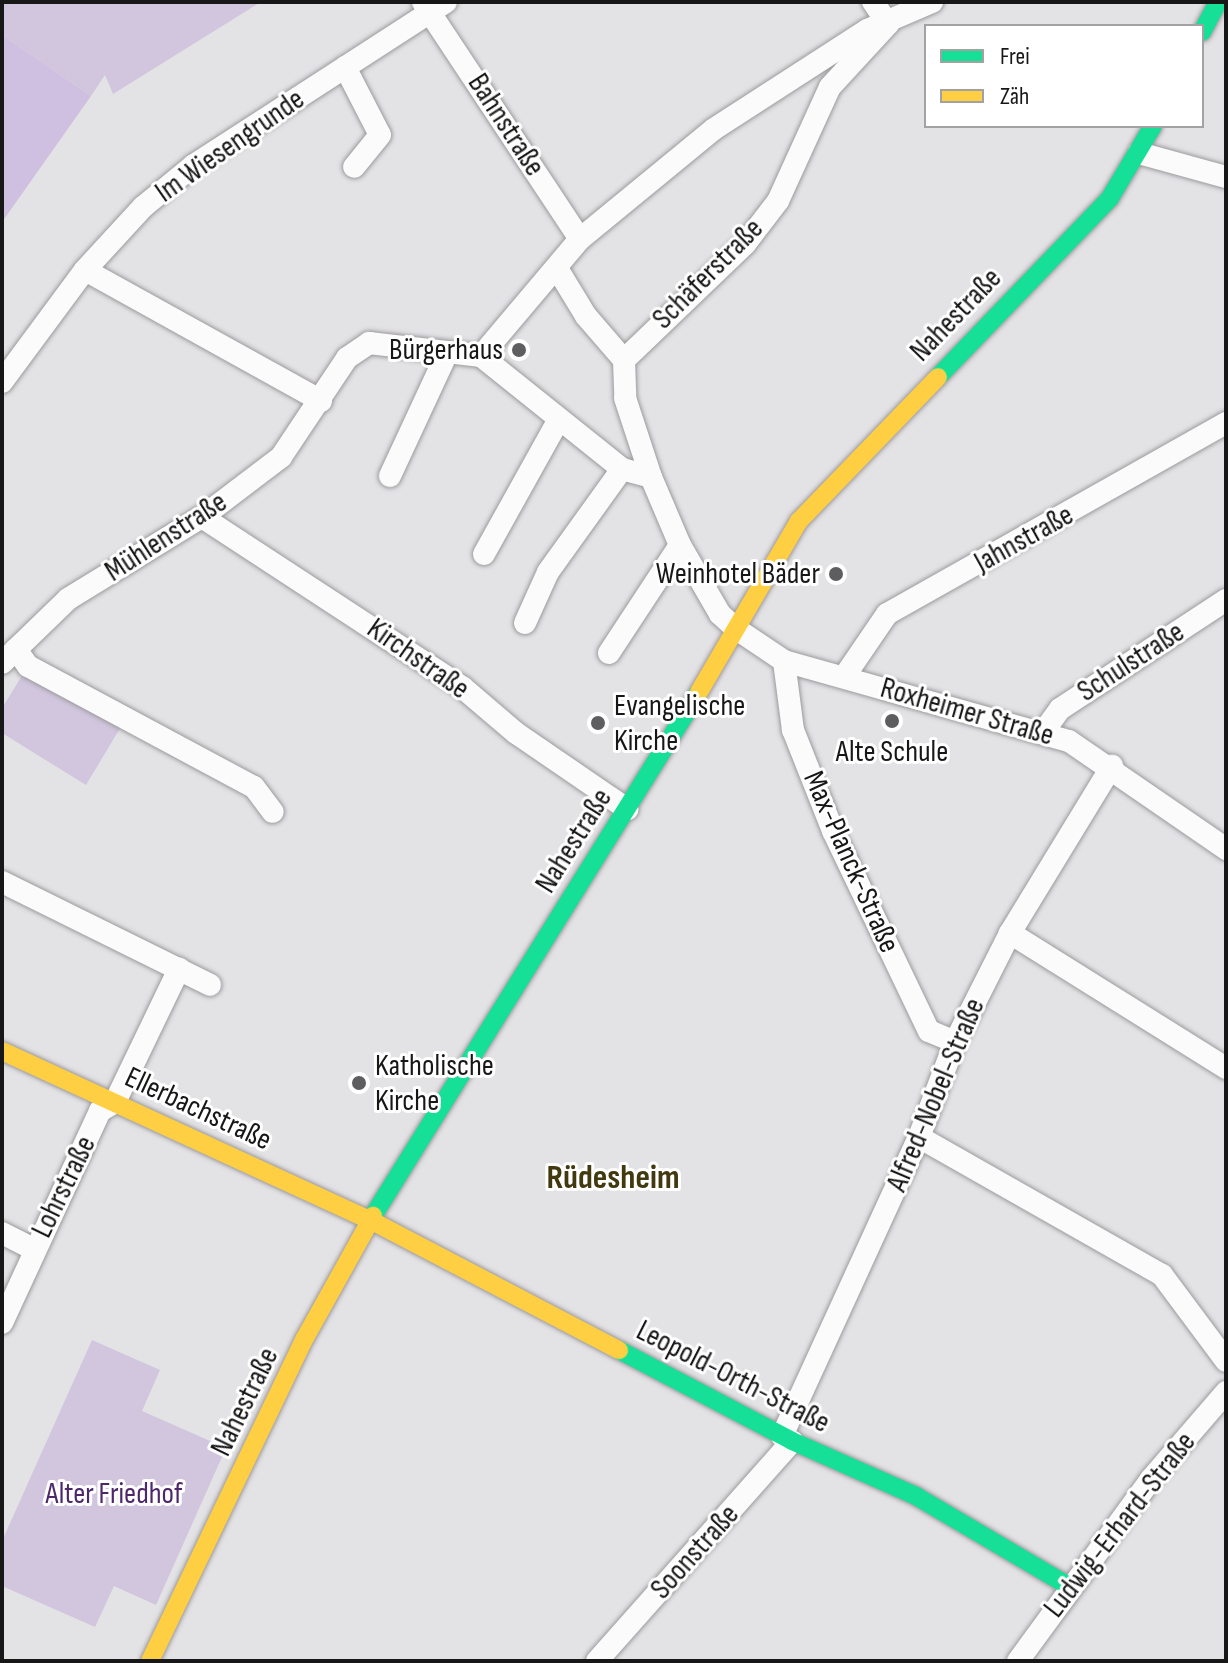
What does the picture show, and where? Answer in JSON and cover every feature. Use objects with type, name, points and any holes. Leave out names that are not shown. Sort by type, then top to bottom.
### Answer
[{"type":"street","points":[[873,2],[888,24]]},
{"type":"street","points":[[651,477],[622,469],[558,421],[481,356],[558,270],[580,239],[714,129],[867,30],[888,24],[932,2]]},
{"type":"street","points":[[1204,28],[1218,2]]},
{"type":"street","name":"Im Wiesengrunde","points":[[2,382],[85,270],[143,207],[194,165],[434,5]]},
{"type":"street","name":"Bahnstraße","points":[[434,5],[580,239]]},
{"type":"street","name":"Schäferstraße","points":[[624,360],[762,222],[778,201],[830,87],[888,24]]},
{"type":"street","points":[[345,67],[380,135],[354,167]]},
{"type":"street","name":"Nahestraße","points":[[150,1661],[305,1338],[370,1220],[627,809],[799,521],[1110,198],[1152,128]]},
{"type":"street","points":[[1139,153],[1226,177]]},
{"type":"street","points":[[85,270],[321,401]]},
{"type":"street","points":[[558,270],[586,316],[624,360],[625,398],[651,477],[680,545],[720,614],[735,628]]},
{"type":"street","name":"Mühlenstraße","points":[[9,656],[68,599],[202,517],[281,457],[347,358],[369,343],[481,356]]},
{"type":"street","points":[[390,476],[447,353]]},
{"type":"street","points":[[484,554],[558,421]]},
{"type":"street","name":"Jahnstraße","points":[[844,677],[887,614],[1226,423]]},
{"type":"street","points":[[525,623],[548,572],[622,469]]},
{"type":"street","name":"Kirchstraße","points":[[202,517],[450,679],[516,733],[627,809]]},
{"type":"street","points":[[609,653],[680,545]]},
{"type":"street","name":"Schulstraße","points":[[1044,731],[1060,709],[1226,600]]},
{"type":"street","name":"Roxheimer Straße","points":[[735,628],[784,661],[1044,731],[1112,766],[1226,849]]},
{"type":"street","points":[[9,656],[254,787],[273,812]]},
{"type":"street","name":"Max-Planck-Straße","points":[[784,661],[793,730],[833,831],[929,1031],[955,1042]]},
{"type":"street","name":"Alfred-Nobel-Straße","points":[[787,1439],[919,1137],[955,1042],[1010,933],[1112,766]]},
{"type":"street","points":[[2,882],[210,985]]},
{"type":"street","points":[[1010,933],[1226,1068]]},
{"type":"street","name":"Lohrstraße","points":[[2,1323],[100,1111],[115,1102],[179,969]]},
{"type":"street","name":"Ellerbachstraße","points":[[2,1051],[370,1220]]},
{"type":"street","points":[[919,1137],[1162,1275],[1226,1361]]},
{"type":"street","name":"Leopold-Orth-Straße","points":[[370,1220],[787,1439],[916,1496],[1069,1586]]},
{"type":"street","points":[[2,1233],[34,1249]]},
{"type":"street","name":"Ludwig-Erhard-Straße","points":[[1018,1661],[1069,1586],[1226,1392]]},
{"type":"street","name":"Soonstraße","points":[[597,1661],[787,1439]]},
{"type":"green space","points":[[2,2],[261,2],[113,94],[105,75],[91,96],[2,35]]},
{"type":"green space","points":[[28,666],[125,720],[86,785],[2,733],[2,708]]},
{"type":"green space","name":"Alter Friedhof","points":[[92,1340],[160,1370],[142,1411],[226,1448],[156,1605],[114,1586],[95,1627],[2,1586],[2,1541]]},
{"type":"shaded area","points":[[2,35],[91,96],[2,222]]},
{"type":"traffic: fast","points":[[1204,28],[1218,2]]},
{"type":"traffic: fast","points":[[938,377],[1110,198],[1152,128]]},
{"type":"traffic: fast","points":[[373,1216],[699,692]]},
{"type":"traffic: fast","points":[[619,1350],[792,1441],[916,1496],[1069,1586]]},
{"type":"traffic: slow","points":[[699,692],[799,521],[938,377]]},
{"type":"traffic: slow","points":[[2,1051],[370,1220],[619,1350]]},
{"type":"traffic: slow","points":[[150,1661],[305,1338],[373,1216]]},
{"type":"place","name":"Bürgerhaus","points":[[519,350]]},
{"type":"place","name":"Weinhotel Bäder","points":[[836,574]]},
{"type":"place","name":"Alte Schule","points":[[892,721]]},
{"type":"place","name":"Evangelische Kirche","points":[[598,723]]},
{"type":"place","name":"Katholische Kirche","points":[[359,1083]]},
{"type":"district","name":"Rüdesheim","points":[[613,1178]]}]
